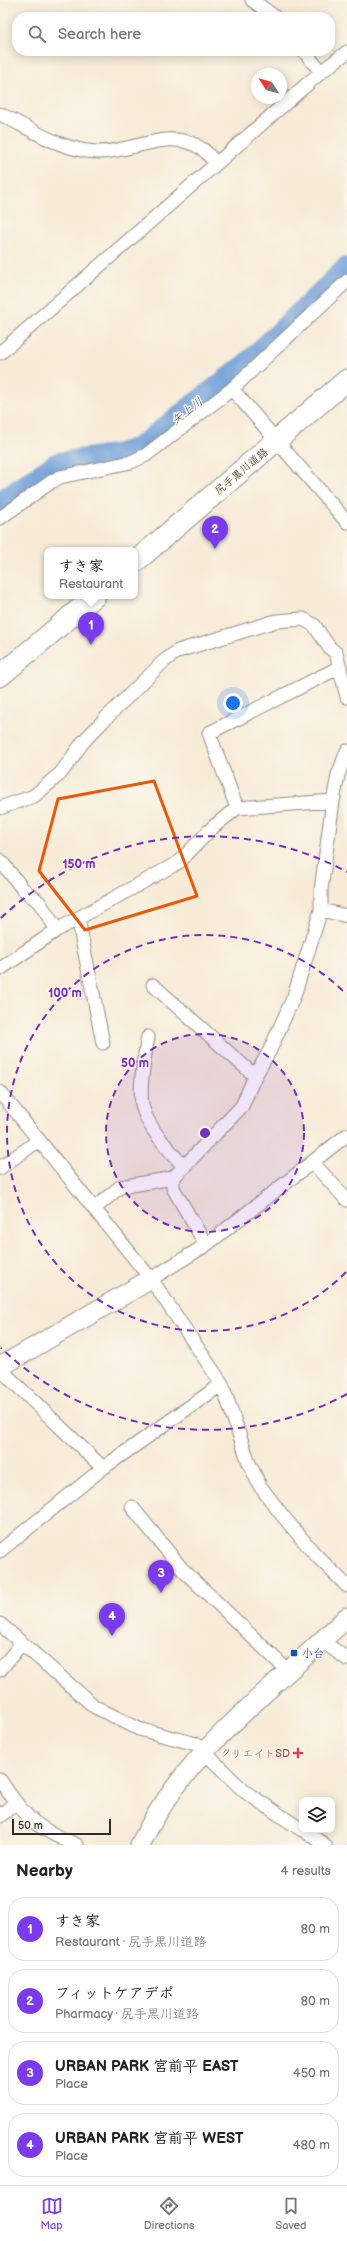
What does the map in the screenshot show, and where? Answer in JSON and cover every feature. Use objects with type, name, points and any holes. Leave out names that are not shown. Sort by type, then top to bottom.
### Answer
[{"type":"main road","name":"尻手黒川道路","points":[[138,559],[347,380]]},
{"type":"main road","points":[[0,676],[91,599]]},
{"type":"street","points":[[252,0],[268,12]]},
{"type":"street","points":[[0,353],[321,72],[347,52]]},
{"type":"street","points":[[308,56],[321,72]]},
{"type":"street","points":[[0,114],[45,138],[75,148],[98,152],[160,140],[181,139],[202,148],[216,164]]},
{"type":"street","points":[[0,518],[60,477],[132,462],[146,455],[232,389],[347,282]]},
{"type":"street","points":[[232,389],[347,522]]},
{"type":"street","points":[[0,808],[34,796],[61,773],[83,742],[103,720],[164,661],[178,651],[276,621],[303,619],[314,624],[329,647],[341,650],[340,667],[347,697]]},
{"type":"street","points":[[237,808],[209,734],[340,667]]},
{"type":"street","points":[[95,1208],[120,1188],[173,1178],[242,1106],[255,1076],[270,1050],[294,996],[321,910],[321,890],[333,801],[338,775],[347,751]]},
{"type":"street","points":[[0,969],[57,930],[179,862],[213,827],[237,808],[333,801]]},
{"type":"street","points":[[0,860],[22,888],[39,902],[57,930]]},
{"type":"street","points":[[321,910],[347,916]]},
{"type":"street","points":[[78,919],[103,1043]]},
{"type":"street","points":[[154,985],[255,1076]]},
{"type":"street","points":[[148,1036],[144,1054],[142,1103],[150,1124],[184,1167]]},
{"type":"street","points":[[0,1092],[151,1279],[222,1384],[250,1463],[260,1486],[313,1552],[347,1586]]},
{"type":"street","points":[[103,1468],[0,1368],[206,1245],[347,1136]]},
{"type":"street","points":[[0,1168],[39,1140]]},
{"type":"street","points":[[313,1163],[347,1200]]},
{"type":"street","points":[[173,1178],[173,1188],[206,1245]]},
{"type":"street","points":[[0,1551],[103,1468],[222,1384]]},
{"type":"street","points":[[132,1507],[182,1568],[288,1672]]},
{"type":"street","points":[[140,1845],[165,1801],[204,1752],[347,1617]]},
{"type":"street","points":[[0,1624],[95,1706],[139,1729],[196,1744],[244,1791],[299,1828]]},
{"type":"street","points":[[322,1641],[347,1659]]},
{"type":"street","points":[[0,1670],[22,1643]]},
{"type":"street","points":[[0,1780],[15,1803],[39,1827],[63,1842],[77,1845]]},
{"type":"street","points":[[0,1816],[15,1803]]},
{"type":"street","points":[[307,1833],[325,1845]]},
{"type":"highlighted area","points":[[154,781],[197,896],[85,930],[39,871],[58,799]]},
{"type":"waterway","name":"矢上川","points":[[0,503],[58,464],[119,455],[139,449],[248,364],[347,269]]},
{"type":"place","name":"フィットケアデポ","points":[[215,549]]},
{"type":"place","name":"すき家","points":[[91,645]]},
{"type":"place","name":"URBAN PARK 宮前平 EAST","points":[[161,1593]]},
{"type":"place","name":"URBAN PARK 宮前平 WEST","points":[[112,1636]]},
{"type":"place","name":"小台","points":[[294,1653]]},
{"type":"place","name":"クリエイトSD","points":[[298,1753]]}]
